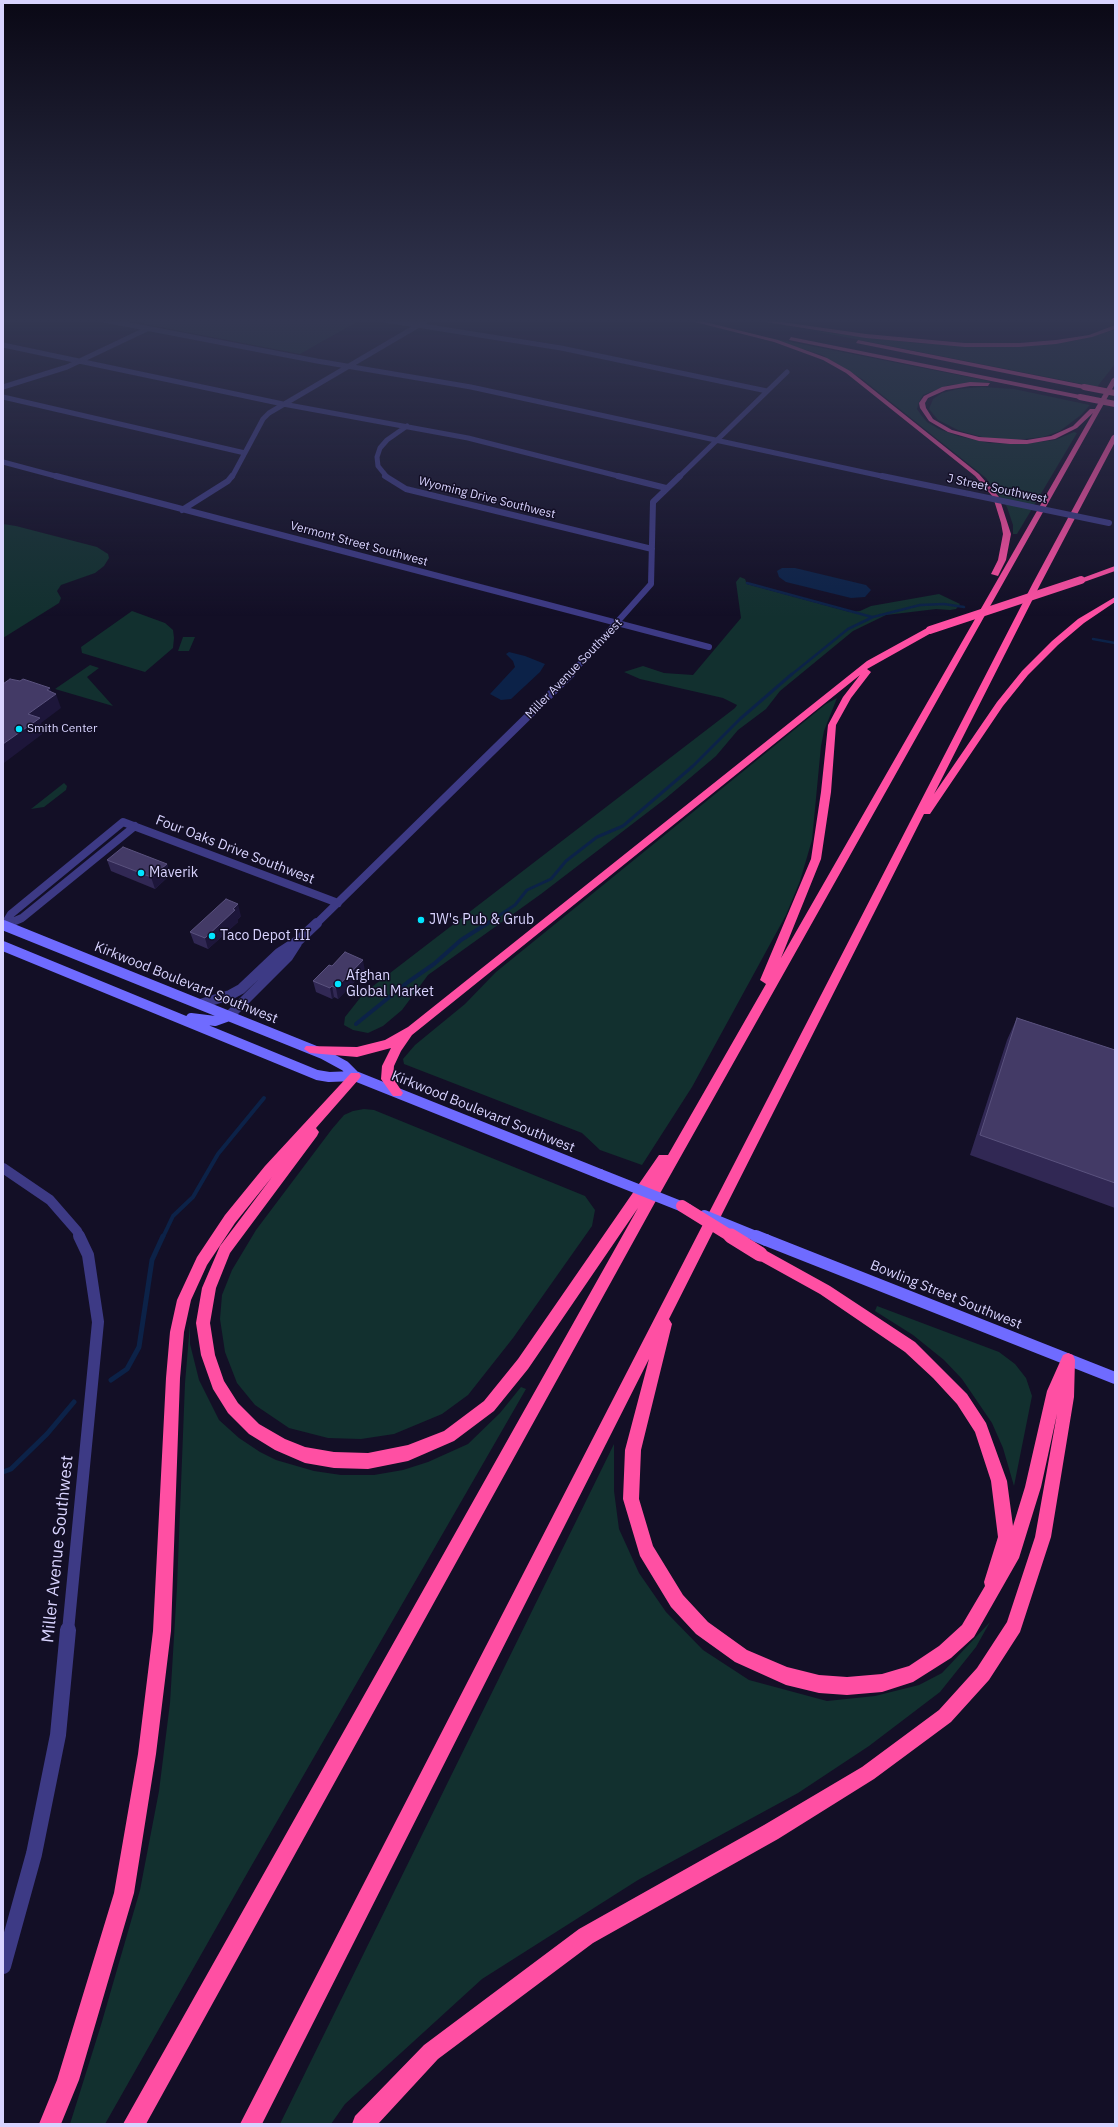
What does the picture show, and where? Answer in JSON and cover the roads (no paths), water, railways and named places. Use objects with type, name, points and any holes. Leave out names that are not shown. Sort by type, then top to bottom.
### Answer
[{"type":"highway","points":[[906,418],[986,483],[1001,508],[1007,534],[1002,560],[967,637]]},
{"type":"highway","points":[[930,418],[939,425],[962,435],[995,441],[1027,442],[1053,438],[1064,433],[1084,418]]},
{"type":"highway","points":[[134,2124],[745,1029],[967,637],[1099,418]]},
{"type":"highway","points":[[250,2124],[1037,583],[1115,436]]},
{"type":"highway","points":[[310,1049],[357,1052],[388,1044],[412,1030],[870,662],[930,630],[1115,568]]},
{"type":"highway","points":[[902,848],[1000,704],[1025,673],[1076,626],[1115,599]]},
{"type":"highway","points":[[745,1029],[816,859],[826,792],[827,766],[832,725],[846,697],[860,679],[883,656]]},
{"type":"highway","points":[[397,1093],[387,1079],[388,1066],[396,1049],[412,1030]]},
{"type":"highway","points":[[354,1076],[225,1250],[209,1288],[204,1323],[208,1356],[218,1384],[233,1408],[254,1429],[280,1445],[305,1455],[334,1460],[368,1461],[408,1453],[449,1436],[489,1406],[522,1364],[711,1091]]},
{"type":"highway","points":[[50,2124],[68,2080],[124,1892],[147,1754],[162,1631],[173,1378],[177,1332],[184,1300],[202,1261],[230,1219],[270,1170],[354,1076]]},
{"type":"highway","points":[[682,1206],[763,1247],[910,1347],[962,1399],[981,1428],[999,1482],[1006,1537],[986,1604]]},
{"type":"highway","points":[[671,1301],[633,1450],[631,1499],[646,1550],[677,1601],[702,1628],[741,1656],[786,1676],[819,1684],[847,1686],[882,1683],[913,1673],[944,1652],[968,1631],[986,1604],[1011,1558],[1033,1487],[1054,1391],[1068,1360]]},
{"type":"highway","points":[[363,2124],[431,2052],[586,1936],[771,1832],[868,1773],[945,1716],[983,1674],[1014,1626],[1043,1537],[1067,1397],[1068,1360]]},
{"type":"main road","name":"Kirkwood Boulevard Southwest","points":[[3,925],[334,1059],[354,1076],[682,1206]]},
{"type":"main road","name":"Kirkwood Boulevard Southwest","points":[[3,946],[317,1075],[329,1077],[354,1076]]},
{"type":"main road","points":[[168,1014],[209,1021],[230,1016]]},
{"type":"main road","name":"Bowling Street Southwest","points":[[763,1247],[1115,1378]]},
{"type":"street","points":[[95,418],[245,453]]},
{"type":"street","points":[[182,510],[228,481],[264,418]]},
{"type":"street","points":[[364,418],[533,453],[666,488]]},
{"type":"street","name":"J Street Southwest","points":[[612,418],[715,442],[1112,524]]},
{"type":"street","name":"Miller Avenue Southwest","points":[[230,1016],[288,957],[300,940],[552,694],[618,623],[651,584],[653,502],[739,418]]},
{"type":"street","name":"Wyoming Drive Southwest","points":[[407,426],[387,440],[380,448],[377,457],[378,466],[384,475],[406,489],[652,548]]},
{"type":"street","name":"Vermont Street Southwest","points":[[3,462],[709,647]]},
{"type":"street","name":"Four Oaks Drive Southwest","points":[[3,925],[11,914],[123,822],[338,903]]},
{"type":"street","points":[[3,925],[22,918],[135,826]]},
{"type":"street","name":"Miller Avenue Southwest","points":[[200,1004],[230,996],[241,989],[279,953],[300,940]]},
{"type":"street","name":"Miller Avenue Southwest","points":[[3,1168],[50,1200],[68,1218],[77,1231],[88,1255],[98,1322],[58,1735],[34,1854],[3,1966]]},
{"type":"water","points":[[782,568],[795,568],[866,585],[871,590],[865,597],[851,598],[786,582],[779,577],[777,571]]},
{"type":"water","points":[[509,652],[525,656],[545,664],[540,672],[511,699],[501,700],[490,694],[515,667],[513,661],[506,654]]},
{"type":"waterway","points":[[747,583],[872,617]]},
{"type":"waterway","points":[[791,675],[848,629],[873,617],[920,605],[944,604],[964,607]]},
{"type":"waterway","points":[[1093,639],[1115,643]]},
{"type":"waterway","points":[[486,924],[515,905],[527,890],[551,879],[566,861],[597,837],[623,826],[693,766],[740,719],[792,674]]},
{"type":"waterway","points":[[356,1024],[408,982],[434,964],[461,940],[488,923]]},
{"type":"waterway","points":[[163,1237],[173,1216],[193,1197],[218,1154],[264,1098]]},
{"type":"waterway","points":[[111,1380],[127,1369],[139,1347],[152,1260],[163,1236]]},
{"type":"waterway","points":[[3,1472],[11,1469],[47,1434],[74,1402]]},
{"type":"place","name":"Smith Center","points":[[19,729]]},
{"type":"place","name":"Maverik","points":[[141,873]]},
{"type":"place","name":"JW's Pub & Grub","points":[[421,920]]},
{"type":"place","name":"Taco Depot III","points":[[212,936]]},
{"type":"place","name":"Afghan Global Market","points":[[338,984]]}]
